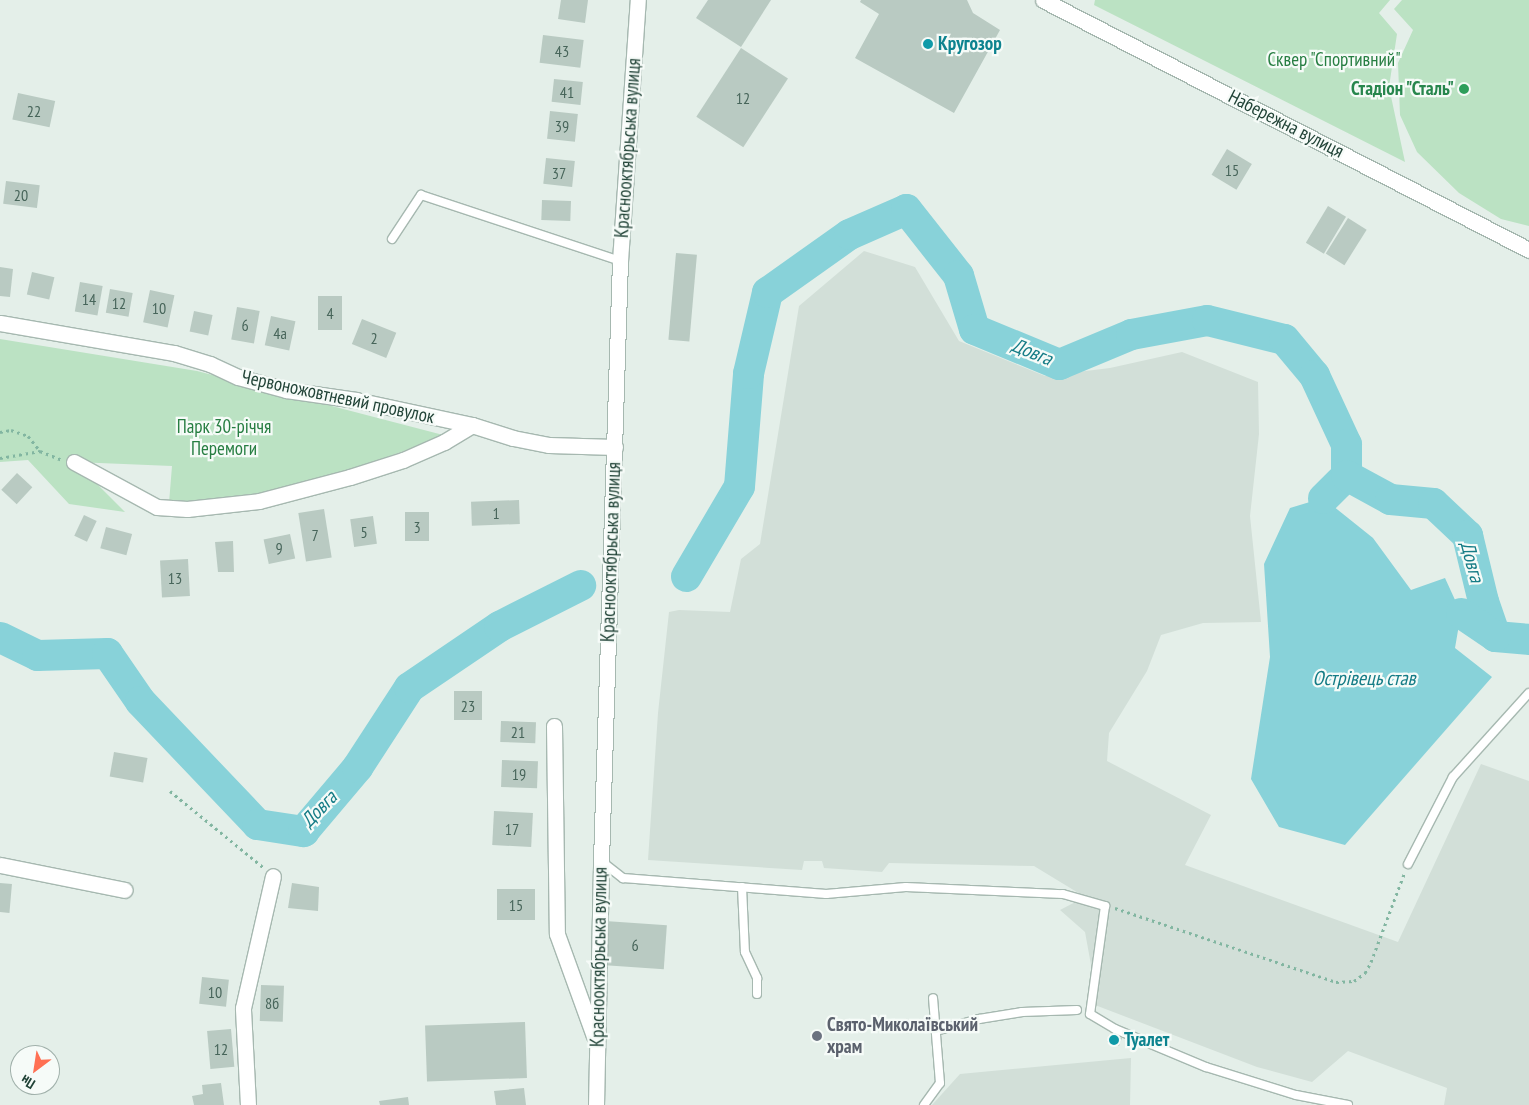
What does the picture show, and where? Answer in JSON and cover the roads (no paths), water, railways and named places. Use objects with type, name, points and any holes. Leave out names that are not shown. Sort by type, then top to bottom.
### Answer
[{"type":"street","name":"Краснооктябрьська вулиця","points":[[596,1105],[601,861],[620,261],[638,0]]},
{"type":"street","name":"Набережна вулиця","points":[[1043,0],[1529,250]]},
{"type":"street","name":"Червоножовтневий провулок","points":[[0,323],[174,352],[210,364],[238,377],[286,390],[356,400],[472,425],[513,438],[549,445],[615,447]]},
{"type":"street","name":"Червоножовтневий провулок","points":[[74,462],[157,507],[187,509],[259,500],[350,477],[403,460],[444,442],[472,425]]},
{"type":"street","points":[[554,726],[557,934],[598,1045]]},
{"type":"street","points":[[0,865],[125,890]]},
{"type":"street","points":[[248,1105],[243,1008],[273,876]]},
{"type":"lane","points":[[392,239],[421,195],[620,261]]},
{"type":"lane","points":[[1408,864],[1453,777],[1529,692]]},
{"type":"lane","points":[[601,861],[623,878],[826,894],[906,887],[1063,894],[1105,906],[1090,1014],[1115,1029],[1206,1067],[1296,1095],[1348,1105]]},
{"type":"lane","points":[[742,887],[745,952],[757,978],[757,994]]},
{"type":"lane","points":[[924,1105],[940,1083],[933,998]]},
{"type":"lane","points":[[936,1030],[979,1019],[1022,1012],[1077,1010]]},
{"type":"water","name":"Острівець став","points":[[1323,498],[1373,538],[1411,590],[1445,578],[1461,613],[1455,648],[1492,677],[1345,845],[1279,827],[1251,779],[1270,657],[1264,564],[1290,508]]},
{"type":"waterway","name":"Довга","points":[[686,576],[739,486],[748,373],[767,292],[849,234],[906,209],[958,275],[974,329],[1059,364],[1131,334],[1207,320],[1284,339],[1314,375],[1346,444],[1346,475],[1390,499],[1433,503],[1467,535],[1483,601],[1495,636],[1529,639]]},
{"type":"waterway","points":[[1323,498],[1346,475]]},
{"type":"waterway","name":"Довга","points":[[0,637],[37,655],[107,653],[140,701],[257,824],[303,831],[357,767],[409,687],[499,626],[580,585]]},
{"type":"waterway","points":[[1461,613],[1495,636]]},
{"type":"place","name":"Кругозор","points":[[928,44]]},
{"type":"place","name":"Стадіон \"Сталь\"","points":[[1464,89]]},
{"type":"place","name":"Свято-Миколаївський храм","points":[[817,1036]]},
{"type":"place","name":"Туалет","points":[[1114,1040]]},
{"type":"park label","name":"Сквер \"Спортивний\"","points":[[1334,60]]},
{"type":"park label","name":"Парк 30-річчя Перемоги","points":[[224,438]]}]
